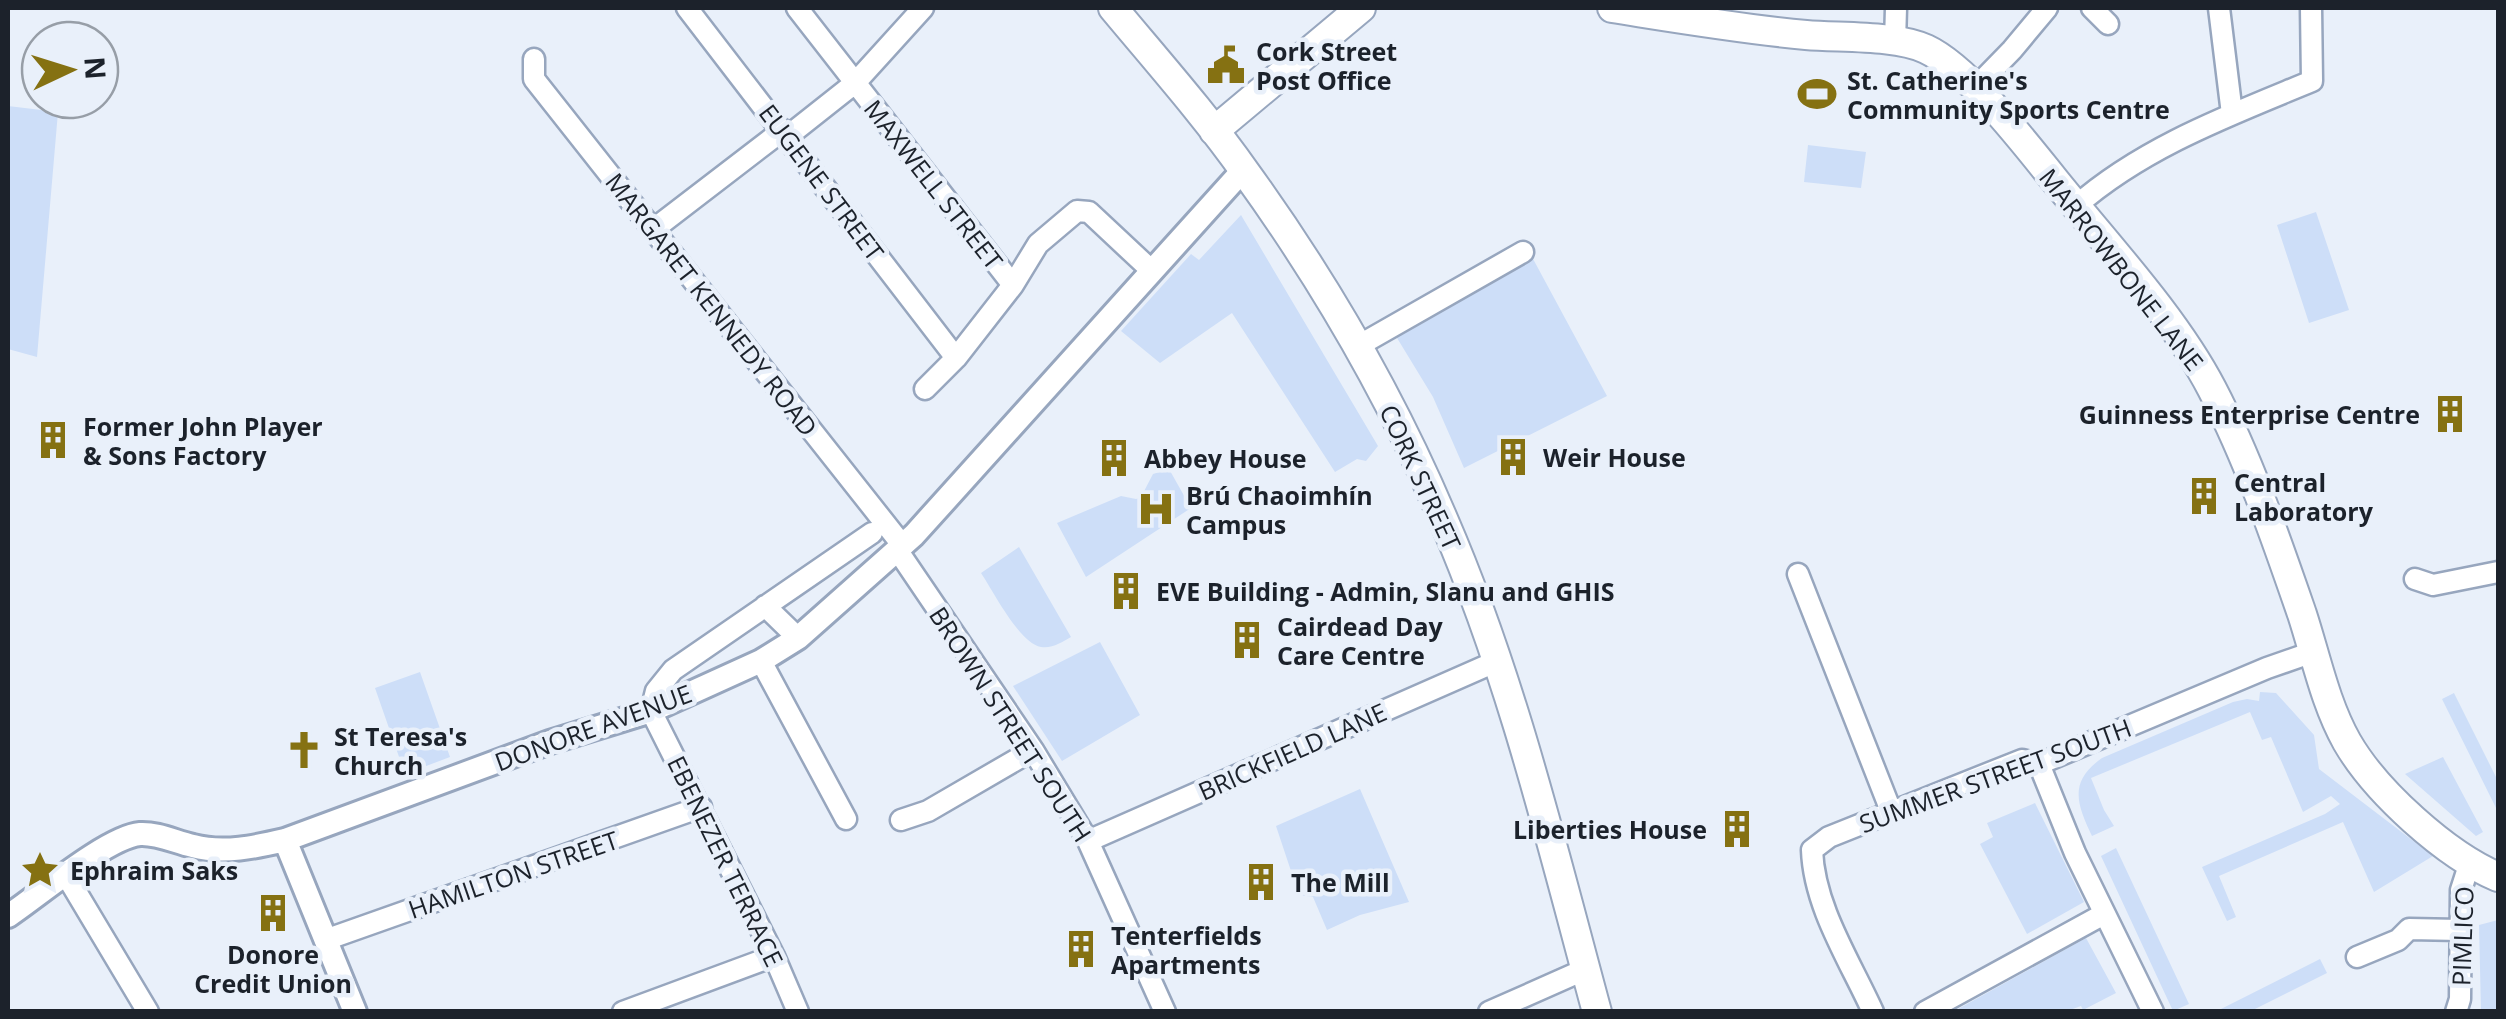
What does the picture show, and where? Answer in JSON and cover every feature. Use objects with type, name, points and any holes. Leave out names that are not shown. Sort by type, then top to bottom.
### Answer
[{"type":"main road","name":"CORK STREET","points":[[1114,8],[1244,169],[1305,258],[1358,346],[1444,519],[1544,805],[1598,1012]]},
{"type":"main road","points":[[1214,132],[1361,8]]},
{"type":"main road","name":"MARROWBONE LANE","points":[[1612,8],[1799,34],[1895,42],[1930,51],[1974,89],[2076,206],[2191,354],[2214,392],[2272,534],[2336,720],[2364,766],[2402,806],[2470,862],[2498,876]]},
{"type":"street","name":"EUGENE STREET","points":[[687,8],[956,358]]},
{"type":"street","name":"MAXWELL STREET","points":[[796,8],[1013,285]]},
{"type":"street","points":[[654,229],[855,83],[923,8]]},
{"type":"street","points":[[1895,42],[1896,8]]},
{"type":"street","points":[[1974,89],[2047,8]]},
{"type":"street","points":[[2092,8],[2108,24]]},
{"type":"street","points":[[2218,8],[2232,114]]},
{"type":"street","points":[[2076,206],[2134,162],[2232,114],[2312,81],[2310,8]]},
{"type":"street","name":"MARGARET KENNEDY ROAD","points":[[534,59],[534,79],[900,548]]},
{"type":"street","name":"DONORE AVENUE","points":[[8,916],[103,850],[136,834],[210,850],[285,840],[550,742],[651,711],[761,660],[798,638],[900,548],[1244,169]]},
{"type":"street","points":[[925,389],[956,358],[1013,285],[1038,244],[1076,212],[1089,212],[1152,270]]},
{"type":"street","points":[[1358,346],[1522,252]]},
{"type":"street","points":[[651,711],[656,691],[673,670],[872,533]]},
{"type":"street","name":"BROWN STREET SOUTH","points":[[900,548],[1088,841],[1165,1012]]},
{"type":"street","points":[[2415,579],[2433,585],[2498,572]]},
{"type":"street","points":[[1798,574],[1892,811]]},
{"type":"street","points":[[765,606],[798,638]]},
{"type":"street","name":"SUMMER STREET SOUTH","points":[[1873,1012],[1823,904],[1813,874],[1812,850],[1829,837],[1892,811],[2022,760],[2039,764],[2313,652]]},
{"type":"street","points":[[761,660],[846,819]]},
{"type":"street","name":"BRICKFIELD LANE","points":[[1088,841],[1495,662]]},
{"type":"street","name":"EBENEZER TERRACE","points":[[651,711],[774,956],[798,1012]]},
{"type":"street","points":[[901,820],[928,811],[1033,750]]},
{"type":"street","points":[[2039,764],[2104,914],[2154,1012]]},
{"type":"street","name":"HAMILTON STREET","points":[[325,940],[701,808]]},
{"type":"street","points":[[285,840],[355,1012]]},
{"type":"street","name":"PIMLICO","points":[[2456,1012],[2460,998],[2462,890],[2470,862]]},
{"type":"street","points":[[66,875],[148,1012]]},
{"type":"street","points":[[1925,1012],[2104,914]]},
{"type":"street","points":[[2356,957],[2398,940],[2409,929],[2460,930]]},
{"type":"street","points":[[623,1012],[774,956]]},
{"type":"street","points":[[1489,1012],[1586,969]]},
{"type":"shaded area","points":[[8,106],[20,107],[20,120],[57,120],[37,357],[8,349]]},
{"type":"shaded area","points":[[1808,145],[1866,152],[1861,188],[1804,182]]},
{"type":"shaded area","points":[[2316,212],[2349,310],[2309,323],[2277,225]]},
{"type":"shaded area","points":[[1241,215],[1378,446],[1366,461],[1357,459],[1335,472],[1232,313],[1160,363],[1121,331],[1191,254],[1199,260]]},
{"type":"shaded area","points":[[1532,257],[1607,396],[1464,468],[1433,397],[1394,333]]},
{"type":"shaded area","points":[[1169,469],[1191,508],[1086,577],[1057,523],[1121,496],[1141,497],[1153,474]]},
{"type":"shaded area","points":[[1019,547],[1071,637],[1053,646],[1041,647],[1024,637],[981,573]]},
{"type":"shaded area","points":[[1100,642],[1140,715],[1062,761],[1013,686]]},
{"type":"shaded area","points":[[420,672],[450,757],[405,774],[375,688]]},
{"type":"shaded area","points":[[2260,692],[2276,693],[2314,735],[2319,769],[2433,856],[2374,892],[2343,822],[2219,876],[2236,917],[2227,921],[2202,867],[2340,804],[2331,796],[2303,812],[2271,737],[2262,740],[2250,712],[2091,778],[2114,826],[2092,836],[2082,814],[2079,794],[2091,767],[2102,758],[2233,702],[2259,701]]},
{"type":"shaded area","points":[[2454,693],[2498,781],[2498,812],[2442,699]]},
{"type":"shaded area","points":[[2443,757],[2483,832],[2476,836],[2405,774]]},
{"type":"shaded area","points":[[1360,789],[1409,902],[1360,915],[1327,930],[1313,897],[1299,895],[1276,826]]},
{"type":"shaded area","points":[[2035,803],[2084,902],[2027,934],[1980,844],[1993,837],[1987,823]]},
{"type":"shaded area","points":[[2116,848],[2189,1004],[2173,1011],[2101,856]]},
{"type":"shaded area","points":[[2498,920],[2498,1011],[2481,1011],[2479,925]]},
{"type":"shaded area","points":[[2086,938],[2116,993],[2083,1010],[2081,1006],[2064,1012],[1958,1009]]},
{"type":"shaded area","points":[[2320,959],[2327,973],[2251,1011],[2217,1011]]},
{"type":"place","name":"Cork Street Post Office","points":[[1226,65]]},
{"type":"place","name":"St. Catherine's Community Sports Centre","points":[[1817,94]]},
{"type":"place","name":"Guinness Enterprise Centre","points":[[2450,414]]},
{"type":"place","name":"Former John Player & Sons Factory","points":[[53,440]]},
{"type":"place","name":"Weir House","points":[[1513,457]]},
{"type":"place","name":"Abbey House","points":[[1114,458]]},
{"type":"place","name":"Central Laboratory","points":[[2204,496]]},
{"type":"place","name":"Brú Chaoimhín Campus","points":[[1156,509]]},
{"type":"place","name":"EVE Building - Admin, Slanu and GHIS","points":[[1126,591]]},
{"type":"place","name":"Cairdead Day Care Centre","points":[[1247,640]]},
{"type":"place","name":"St Teresa's Church","points":[[304,750]]},
{"type":"place","name":"Liberties House","points":[[1737,829]]},
{"type":"place","name":"Ephraim Saks","points":[[40,870]]},
{"type":"place","name":"The Mill","points":[[1261,882]]},
{"type":"place","name":"Donore Credit Union","points":[[273,913]]},
{"type":"place","name":"Tenterfields Apartments","points":[[1081,949]]}]
